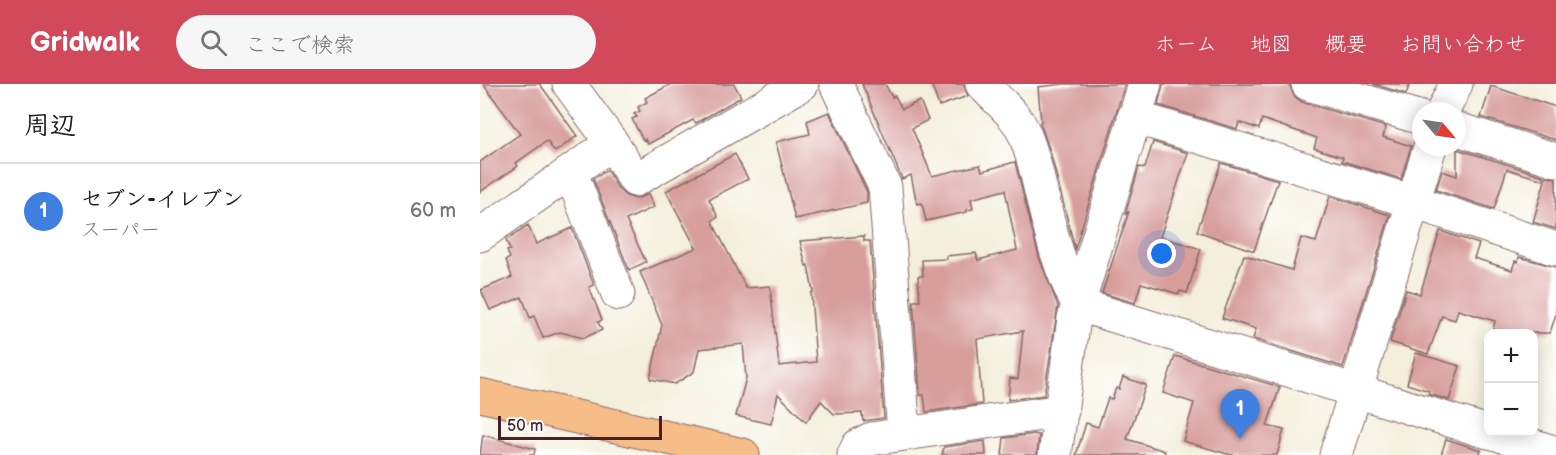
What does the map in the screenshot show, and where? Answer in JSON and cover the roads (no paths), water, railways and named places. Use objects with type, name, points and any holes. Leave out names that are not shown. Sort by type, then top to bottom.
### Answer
[{"type":"highway","points":[[480,395],[743,455]]},
{"type":"street","points":[[569,84],[612,143],[635,180],[802,84]]},
{"type":"street","points":[[836,84],[885,186],[904,434]]},
{"type":"street","points":[[982,84],[1016,120],[1024,132],[1047,217],[1071,292],[1079,305],[1484,430]]},
{"type":"street","points":[[1055,455],[1074,318],[1145,84]]},
{"type":"street","points":[[1308,84],[1412,115]]},
{"type":"street","points":[[1447,102],[1456,84]]},
{"type":"street","points":[[1134,117],[1413,202],[1556,249]]},
{"type":"street","points":[[1466,132],[1556,160]]},
{"type":"street","points":[[480,235],[612,143]]},
{"type":"street","points":[[1336,455],[1427,156]]},
{"type":"street","points":[[571,173],[618,294]]},
{"type":"street","points":[[854,455],[858,446],[871,439],[1062,411]]},
{"type":"street","points":[[1506,437],[1556,453]]},
{"type":"place","name":"セブン-イレブン","points":[[1240,439]]}]
